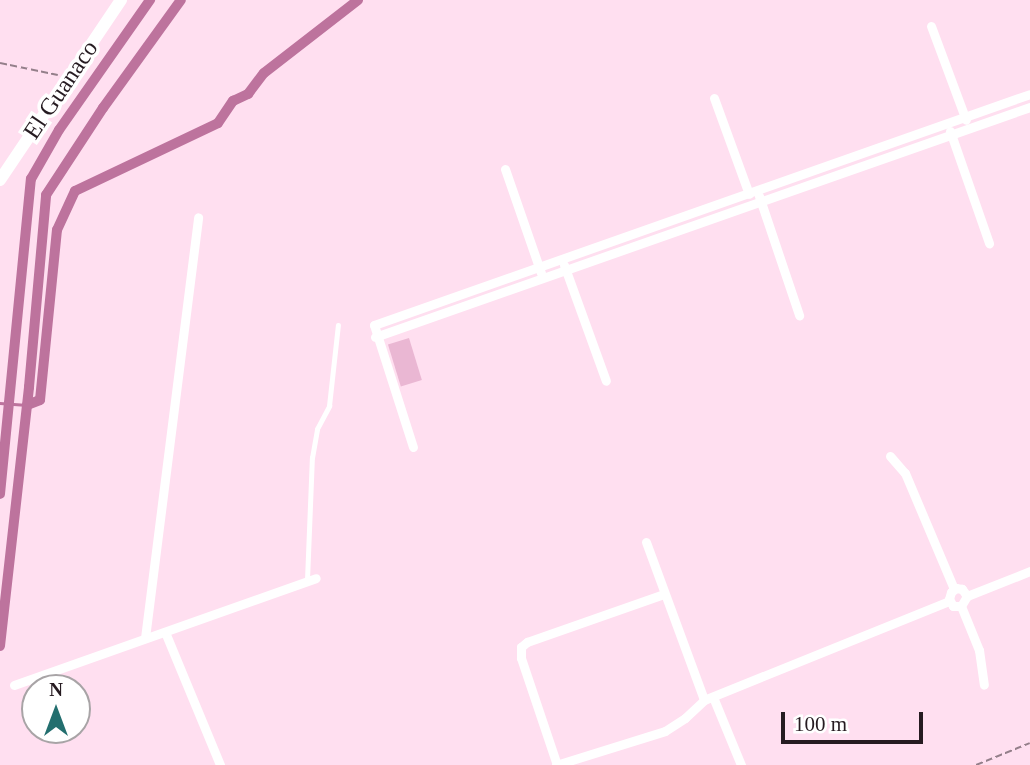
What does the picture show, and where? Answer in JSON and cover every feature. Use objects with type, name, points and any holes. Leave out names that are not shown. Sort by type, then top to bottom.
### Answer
[{"type":"main road","name":"El Guanaco","points":[[0,180],[121,0]]},
{"type":"street","points":[[931,26],[969,129]]},
{"type":"street","points":[[564,265],[753,192],[1030,94]]},
{"type":"street","points":[[713,98],[753,192],[761,201],[799,315]]},
{"type":"street","points":[[413,447],[375,337],[374,325],[761,201],[1030,107]]},
{"type":"street","points":[[948,123],[989,243]]},
{"type":"street","points":[[505,169],[541,273]]},
{"type":"street","points":[[145,638],[198,217]]},
{"type":"street","points":[[564,265],[606,381]]},
{"type":"street","points":[[375,337],[541,273]]},
{"type":"street","points":[[890,456],[905,473],[954,589],[949,601]]},
{"type":"street","points":[[646,542],[664,594],[708,698],[741,765]]},
{"type":"street","points":[[961,606],[967,596],[1030,571]]},
{"type":"street","points":[[14,685],[312,580]]},
{"type":"street","points":[[954,589],[962,589],[967,596]]},
{"type":"street","points":[[664,594],[527,642],[521,647],[521,659],[557,765],[665,731],[708,698],[949,601],[961,606],[979,650],[985,685]]},
{"type":"street","points":[[164,632],[220,765]]},
{"type":"lane","points":[[312,580],[312,458],[317,429],[329,407],[338,325]]},
{"type":"path","points":[[0,63],[70,78]]},
{"type":"path","points":[[976,765],[1030,743]]},
{"type":"shaded area","points":[[409,338],[422,380],[401,387],[388,344]]},
{"type":"waterway","points":[[0,494],[31,179],[59,130],[150,0]]},
{"type":"waterway","points":[[0,646],[29,387],[46,195],[103,108],[181,0]]},
{"type":"waterway","points":[[27,405],[40,400],[57,230],[75,191],[218,123],[233,101],[248,94],[264,73],[358,0]]},
{"type":"waterway","points":[[0,403],[27,405]]}]
